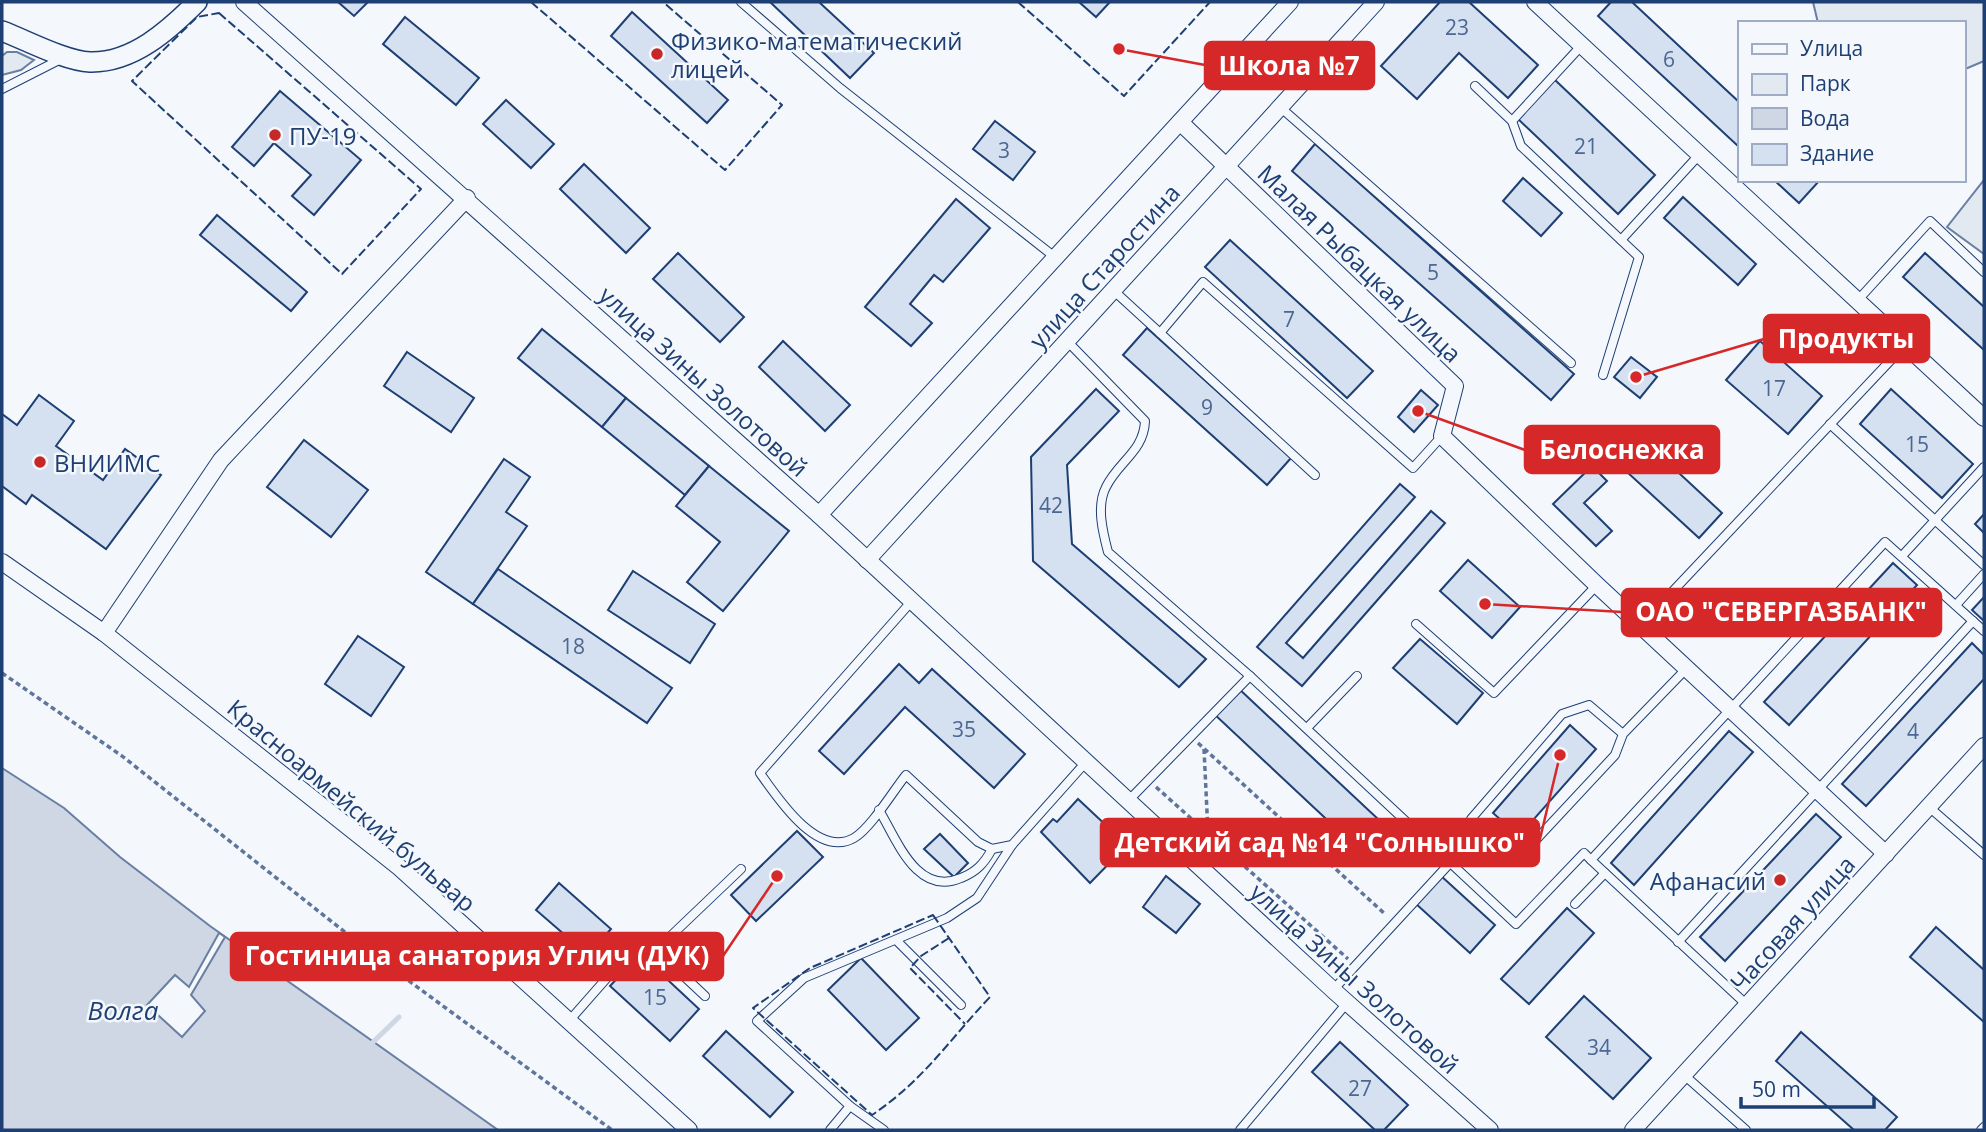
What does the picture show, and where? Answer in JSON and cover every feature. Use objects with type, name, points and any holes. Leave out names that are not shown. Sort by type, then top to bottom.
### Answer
[{"type":"street","points":[[3,35],[88,62],[136,50],[158,36],[197,2]]},
{"type":"street","name":"улица Зины Золотовой","points":[[244,2],[467,198],[819,516],[1333,990],[1490,1130]]},
{"type":"street","name":"улица Старостина","points":[[819,516],[1290,2]]},
{"type":"street","name":"улица Старостина","points":[[867,560],[1376,2]]},
{"type":"street","points":[[1535,2],[1984,418]]},
{"type":"street","name":"Малая Рыбацкая улица","points":[[1180,122],[1455,386],[1442,436]]},
{"type":"street","points":[[104,633],[221,460],[467,198]]},
{"type":"street","points":[[1442,436],[1597,586],[1886,854]]},
{"type":"street","name":"Красноармейский бульвар","points":[[2,562],[104,633],[400,868],[690,1130]]},
{"type":"street","name":"Часовая улица","points":[[1633,1130],[1984,746]]},
{"type":"lane","points":[[740,2],[840,88],[1056,258]]},
{"type":"lane","points":[[1513,121],[1582,45]]},
{"type":"lane","points":[[2,89],[67,56]]},
{"type":"lane","points":[[1475,86],[1513,121],[1521,146],[1639,257],[1603,375]]},
{"type":"lane","points":[[1280,107],[1571,363]]},
{"type":"lane","points":[[1621,240],[1700,154]]},
{"type":"lane","points":[[1858,300],[1930,221],[1984,272]]},
{"type":"lane","points":[[1160,333],[1203,282],[1413,468],[1442,436]]},
{"type":"lane","points":[[1113,290],[1315,475]]},
{"type":"lane","points":[[1067,341],[1145,421],[1140,444],[1105,488],[1100,526],[1108,552],[1251,676],[1516,924],[1584,853],[1747,1005]]},
{"type":"lane","points":[[1640,626],[1906,344]]},
{"type":"lane","points":[[1830,424],[1984,565]]},
{"type":"lane","points":[[1902,556],[1984,467]]},
{"type":"lane","points":[[1591,860],[1885,542],[1984,631]]},
{"type":"lane","points":[[1956,605],[1984,574]]},
{"type":"lane","points":[[1416,624],[1494,693],[1597,586]]},
{"type":"lane","points":[[911,602],[760,773],[787,810],[813,834],[827,840],[842,842],[856,837],[906,775],[978,842],[992,849],[1012,845]]},
{"type":"lane","points":[[1678,942],[1973,621]]},
{"type":"lane","points":[[1623,734],[1589,705],[1562,714],[1471,819],[1518,859],[1615,755],[1623,734],[1687,668]]},
{"type":"lane","points":[[1128,802],[1251,676]]},
{"type":"lane","points":[[1307,729],[1357,676]]},
{"type":"lane","points":[[884,1130],[850,1106],[757,1021],[804,978],[947,918],[977,898],[1012,845],[1086,762]]},
{"type":"lane","points":[[1928,807],[1984,855]]},
{"type":"lane","points":[[879,810],[910,862],[922,876],[935,883],[953,882],[968,875],[983,866],[992,849]]},
{"type":"lane","points":[[1333,990],[1450,863]]},
{"type":"lane","points":[[656,950],[741,869]]},
{"type":"lane","points":[[1575,904],[1605,873]]},
{"type":"lane","points":[[897,940],[961,1005]]},
{"type":"lane","points":[[569,1021],[613,971],[637,950],[656,950],[705,996]]},
{"type":"lane","points":[[1240,1130],[1348,1003]]},
{"type":"lane","points":[[1683,1074],[1746,1130]]},
{"type":"lane","points":[[830,1130],[850,1106]]},
{"type":"path","points":[[2,673],[122,756],[379,959],[612,1130]]},
{"type":"path","points":[[1191,737],[1395,923]]},
{"type":"path","points":[[1205,749],[1208,833]]},
{"type":"path","points":[[1149,781],[1355,966]]},
{"type":"green space","points":[[1813,2],[1984,2],[1984,61],[1965,69],[1965,21],[1818,21]]},
{"type":"green space","points":[[7,52],[17,52],[34,60],[21,70],[2,75],[2,56]]},
{"type":"green space","points":[[1984,180],[1984,254],[1947,227]]},
{"type":"water","name":"Волга","points":[[2,768],[64,808],[120,857],[210,926],[498,1130],[2,1130]]},
{"type":"pier","points":[[219,933],[225,937],[191,995],[205,1011],[182,1037],[147,1005],[175,975],[189,987]]},
{"type":"building","points":[[338,2],[368,2],[354,16]]},
{"type":"building","points":[[770,2],[819,2],[874,53],[850,78]]},
{"type":"building","points":[[1079,2],[1110,2],[1096,17]]},
{"type":"building","points":[[1440,2],[1469,2],[1538,65],[1508,98],[1459,53],[1417,99],[1381,66]]},
{"type":"building","points":[[1611,2],[1632,2],[1738,101],[1738,146],[1598,16]]},
{"type":"building","points":[[632,12],[728,100],[707,123],[611,36]]},
{"type":"building","points":[[405,17],[479,78],[456,105],[383,44]]},
{"type":"building","points":[[1554,79],[1655,175],[1618,214],[1517,118]]},
{"type":"building","points":[[280,91],[361,160],[314,215],[292,196],[311,175],[274,143],[254,166],[232,147]]},
{"type":"building","points":[[506,100],[554,144],[531,168],[483,124]]},
{"type":"building","points":[[995,121],[1035,152],[1013,180],[973,149]]},
{"type":"building","points":[[1315,144],[1574,374],[1551,400],[1292,171]]},
{"type":"building","points":[[584,164],[650,228],[626,253],[560,189]]},
{"type":"building","points":[[1523,178],[1562,213],[1541,236],[1503,201]]},
{"type":"building","points":[[1776,182],[1818,182],[1799,203]]},
{"type":"building","points":[[1683,197],[1756,264],[1738,285],[1664,218]]},
{"type":"building","points":[[956,199],[990,228],[943,282],[934,275],[910,304],[932,323],[911,346],[865,307]]},
{"type":"building","points":[[217,215],[307,292],[291,311],[200,235]]},
{"type":"building","points":[[1230,240],[1373,371],[1347,398],[1205,267]]},
{"type":"building","points":[[678,253],[744,317],[720,342],[653,279]]},
{"type":"building","points":[[1925,253],[1984,307],[1984,350],[1903,277]]},
{"type":"building","points":[[1147,328],[1291,458],[1267,485],[1123,355]]},
{"type":"building","points":[[542,329],[626,398],[602,427],[518,358]]},
{"type":"building","points":[[783,341],[850,405],[825,431],[759,367]]},
{"type":"building","points":[[1760,341],[1822,396],[1788,434],[1726,380]]},
{"type":"building","points":[[407,352],[474,398],[451,432],[384,386]]},
{"type":"building","points":[[1631,357],[1657,377],[1640,398],[1614,377]]},
{"type":"building","points":[[1096,389],[1119,411],[1067,465],[1072,544],[1206,659],[1179,687],[1033,561],[1031,457]]},
{"type":"building","points":[[1891,389],[1973,464],[1942,498],[1860,424]]},
{"type":"building","points":[[1421,390],[1438,405],[1414,432],[1398,417]]},
{"type":"building","name":"ВНИИМС","points":[[39,395],[74,421],[56,446],[103,480],[125,449],[161,475],[106,549],[32,495],[26,504],[2,486],[2,414],[17,425]]},
{"type":"building","points":[[626,398],[709,466],[685,495],[602,427]]},
{"type":"building","points":[[304,440],[368,490],[331,537],[267,487]]},
{"type":"building","points":[[1651,447],[1722,513],[1699,538],[1627,472]]},
{"type":"building","points":[[504,459],[530,477],[506,512],[527,526],[473,604],[426,572]]},
{"type":"building","points":[[709,466],[789,531],[723,611],[687,582],[720,542],[676,506]]},
{"type":"building","points":[[1592,466],[1607,481],[1584,503],[1612,531],[1596,546],[1553,504]]},
{"type":"building","points":[[1400,484],[1415,497],[1286,643],[1303,658],[1431,511],[1445,523],[1302,686],[1257,647]]},
{"type":"building","points":[[1984,514],[1984,533],[1975,524]]},
{"type":"building","points":[[1468,560],[1520,607],[1492,638],[1440,591]]},
{"type":"building","points":[[1893,563],[1917,585],[1789,725],[1764,702]]},
{"type":"building","points":[[498,569],[672,688],[647,723],[473,604]]},
{"type":"building","points":[[633,571],[715,624],[690,663],[608,610]]},
{"type":"building","points":[[1984,597],[1984,621],[1972,610]]},
{"type":"building","points":[[358,636],[404,667],[371,716],[325,684]]},
{"type":"building","points":[[1420,639],[1483,693],[1457,724],[1393,668]]},
{"type":"building","points":[[1972,643],[1984,655],[1984,679],[1866,806],[1842,784]]},
{"type":"building","points":[[899,664],[919,683],[932,669],[1025,754],[994,788],[905,707],[844,774],[819,751]]},
{"type":"building","points":[[1237,687],[1394,834],[1370,860],[1213,713]]},
{"type":"building","points":[[1570,725],[1596,749],[1519,836],[1493,813]]},
{"type":"building","points":[[1729,731],[1753,752],[1634,885],[1611,863]]},
{"type":"building","points":[[1078,799],[1127,845],[1090,883],[1041,832],[1053,819],[1057,822]]},
{"type":"building","points":[[1816,814],[1841,837],[1725,961],[1700,937]]},
{"type":"building","points":[[797,831],[823,857],[756,921],[731,895]]},
{"type":"building","points":[[940,834],[968,863],[954,877],[924,849]]},
{"type":"building","points":[[1440,875],[1495,925],[1470,953],[1415,903]]},
{"type":"building","points":[[1166,876],[1200,904],[1176,933],[1143,907]]},
{"type":"building","points":[[559,883],[611,929],[588,955],[536,910]]},
{"type":"building","points":[[1567,908],[1594,933],[1529,1004],[1501,979]]},
{"type":"building","points":[[1936,927],[1984,970],[1984,1022],[1910,957]]},
{"type":"building","points":[[640,954],[699,1009],[670,1041],[610,986]]},
{"type":"building","points":[[861,958],[919,1018],[886,1050],[828,990]]},
{"type":"building","points":[[1584,996],[1651,1058],[1613,1099],[1546,1037]]},
{"type":"building","points":[[726,1031],[793,1092],[770,1117],[703,1056]]},
{"type":"building","points":[[1801,1032],[1897,1117],[1885,1130],[1854,1130],[1776,1061]]},
{"type":"building","points":[[1340,1042],[1408,1105],[1384,1130],[1375,1130],[1312,1072]]},
{"type":"waterway","points":[[368,1047],[399,1017]]},
{"type":"fence","points":[[531,2],[725,170],[782,105],[663,2]]},
{"type":"fence","points":[[1018,2],[1124,96],[1210,2]]},
{"type":"fence","points":[[219,13],[421,189],[342,274],[132,81],[197,17],[219,13]]},
{"type":"fence","points":[[933,915],[990,997],[921,1074],[872,1115],[753,1008],[810,968],[933,915]]},
{"type":"fence","points":[[949,938],[921,956],[910,968],[965,1024]]},
{"type":"place","name":"Школа №7","points":[[1119,49]]},
{"type":"place","name":"Физико-математический лицей","points":[[657,54]]},
{"type":"place","name":"ПУ-19","points":[[275,135]]},
{"type":"place","name":"Продукты","points":[[1636,377]]},
{"type":"place","name":"Белоснежка","points":[[1418,411]]},
{"type":"place","name":"ВНИИМС","points":[[40,462]]},
{"type":"place","name":"ОАО \"СЕВЕРГАЗБАНК\"","points":[[1485,604]]},
{"type":"place","name":"Детский сад №14 \"Солнышко\"","points":[[1560,755]]},
{"type":"place","name":"Гостиница санатория Углич (ДУК)","points":[[777,876]]},
{"type":"place","name":"Афанасий","points":[[1780,880]]}]
